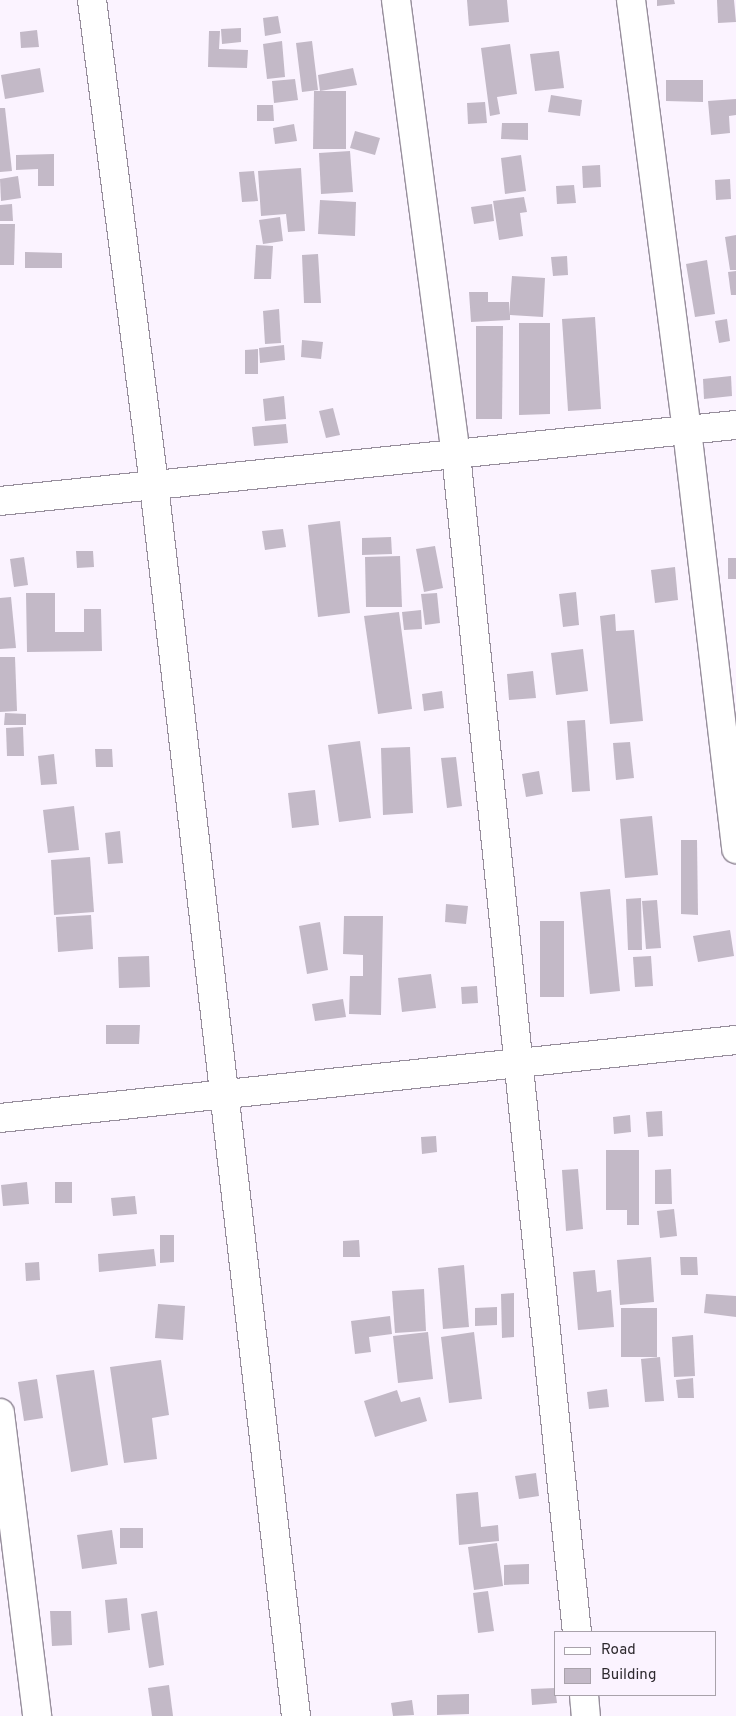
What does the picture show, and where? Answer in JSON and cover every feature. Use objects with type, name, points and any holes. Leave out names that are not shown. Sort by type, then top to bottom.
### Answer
[{"type":"street","points":[[92,0],[154,485],[296,1716]]},
{"type":"street","points":[[396,0],[456,454],[577,1631]]},
{"type":"street","points":[[631,0],[687,430],[736,849]]},
{"type":"street","points":[[0,502],[736,425]]},
{"type":"street","points":[[0,1118],[736,1040]]},
{"type":"street","points":[[0,1413],[37,1716]]},
{"type":"street","points":[[584,1696],[586,1716]]},
{"type":"building","points":[[467,0],[507,0],[509,22],[469,26]]},
{"type":"building","points":[[657,0],[674,0],[675,4],[657,6]]},
{"type":"building","points":[[717,0],[734,0],[736,22],[718,23]]},
{"type":"building","points":[[278,16],[281,33],[265,36],[263,18]]},
{"type":"building","points":[[241,28],[241,42],[222,44],[221,29]]},
{"type":"building","points":[[37,30],[39,47],[21,48],[20,32]]},
{"type":"building","points":[[209,31],[220,31],[219,49],[248,50],[247,68],[208,67]]},
{"type":"building","points":[[282,41],[285,77],[267,79],[263,44]]},
{"type":"building","points":[[312,41],[318,90],[302,92],[296,43]]},
{"type":"building","points":[[510,44],[517,94],[497,97],[500,114],[490,116],[481,48]]},
{"type":"building","points":[[559,51],[564,88],[535,91],[530,54]]},
{"type":"building","points":[[40,68],[44,92],[5,99],[1,75]]},
{"type":"building","points":[[353,68],[357,85],[320,91],[318,75]]},
{"type":"building","points":[[295,79],[298,100],[274,103],[272,81]]},
{"type":"building","points":[[666,80],[703,80],[703,102],[666,101]]},
{"type":"building","points":[[314,91],[346,91],[346,149],[313,149]]},
{"type":"building","points":[[551,95],[582,100],[580,116],[548,112]]},
{"type":"building","points":[[736,99],[736,115],[729,116],[730,133],[711,135],[708,101]]},
{"type":"building","points":[[485,102],[487,123],[468,124],[467,103]]},
{"type":"building","points":[[257,105],[273,105],[274,121],[257,121]]},
{"type":"building","points":[[0,108],[5,108],[12,171],[0,172]]},
{"type":"building","points":[[502,123],[528,123],[528,140],[501,139]]},
{"type":"building","points":[[294,124],[297,141],[275,144],[273,128]]},
{"type":"building","points":[[355,131],[380,138],[375,155],[350,148]]},
{"type":"building","points":[[350,151],[353,192],[321,194],[319,153]]},
{"type":"building","points":[[54,154],[54,186],[38,186],[38,169],[16,170],[16,155]]},
{"type":"building","points":[[521,155],[526,191],[505,194],[501,158]]},
{"type":"building","points":[[600,165],[601,187],[583,188],[582,166]]},
{"type":"building","points":[[301,168],[305,231],[288,232],[286,214],[261,216],[258,171]]},
{"type":"building","points":[[254,171],[258,201],[242,202],[239,172]]},
{"type":"building","points":[[18,176],[21,198],[1,201],[0,179]]},
{"type":"building","points":[[730,179],[731,199],[716,200],[715,180]]},
{"type":"building","points":[[574,185],[576,203],[557,204],[556,186]]},
{"type":"building","points":[[524,197],[527,212],[520,213],[523,236],[499,240],[493,201]]},
{"type":"building","points":[[320,200],[356,202],[355,236],[318,234]]},
{"type":"building","points":[[12,204],[13,221],[0,221],[0,205]]},
{"type":"building","points":[[492,204],[494,221],[474,224],[471,207]]},
{"type":"building","points":[[280,217],[283,241],[263,244],[259,220]]},
{"type":"building","points":[[0,224],[15,224],[14,265],[0,265]]},
{"type":"building","points":[[736,235],[736,270],[730,270],[725,237]]},
{"type":"building","points":[[256,245],[273,246],[271,279],[254,279]]},
{"type":"building","points":[[25,252],[62,253],[62,268],[25,268]]},
{"type":"building","points":[[318,254],[321,303],[304,303],[302,255]]},
{"type":"building","points":[[567,256],[568,275],[553,276],[551,257]]},
{"type":"building","points":[[707,260],[715,314],[695,317],[686,264]]},
{"type":"building","points":[[736,271],[736,295],[731,295],[728,272]]},
{"type":"building","points":[[512,276],[545,278],[543,317],[510,315],[510,320],[471,322],[469,292],[488,292],[488,302],[509,302],[509,315]]},
{"type":"building","points":[[279,309],[281,343],[265,344],[263,311]]},
{"type":"building","points":[[595,317],[601,409],[568,411],[562,319]]},
{"type":"building","points":[[727,319],[730,341],[719,343],[715,321]]},
{"type":"building","points":[[519,323],[550,323],[550,414],[519,415]]},
{"type":"building","points":[[476,326],[503,326],[502,419],[476,419]]},
{"type":"building","points":[[302,340],[323,342],[321,359],[301,357]]},
{"type":"building","points":[[284,345],[285,360],[260,363],[259,348]]},
{"type":"building","points":[[258,349],[258,374],[245,374],[245,350]]},
{"type":"building","points":[[731,376],[732,396],[704,399],[703,379]]},
{"type":"building","points":[[284,396],[286,419],[265,421],[263,399]]},
{"type":"building","points":[[333,408],[340,435],[326,438],[319,411]]},
{"type":"building","points":[[286,424],[288,443],[254,446],[252,427]]},
{"type":"building","points":[[340,521],[350,613],[318,617],[308,525]]},
{"type":"building","points":[[283,529],[286,547],[265,550],[262,531]]},
{"type":"building","points":[[391,537],[392,554],[362,555],[362,538]]},
{"type":"building","points":[[435,546],[443,588],[424,592],[416,549]]},
{"type":"building","points":[[76,551],[93,551],[94,567],[77,568]]},
{"type":"building","points":[[400,556],[402,607],[366,607],[365,557]]},
{"type":"building","points":[[24,557],[28,585],[14,587],[10,559]]},
{"type":"building","points":[[728,558],[736,558],[736,579],[728,579]]},
{"type":"building","points":[[675,567],[678,600],[655,603],[651,570]]},
{"type":"building","points":[[576,592],[579,625],[563,627],[559,594]]},
{"type":"building","points":[[26,593],[55,593],[55,632],[84,632],[84,609],[101,609],[102,651],[27,652]]},
{"type":"building","points":[[437,593],[440,623],[425,625],[421,594]]},
{"type":"building","points":[[11,597],[16,648],[0,649],[0,598]]},
{"type":"building","points":[[421,610],[422,629],[404,630],[402,612]]},
{"type":"building","points":[[399,612],[412,709],[378,714],[364,616]]},
{"type":"building","points":[[615,614],[616,631],[634,630],[643,721],[610,724],[600,616]]},
{"type":"building","points":[[583,649],[588,691],[556,695],[551,653]]},
{"type":"building","points":[[0,657],[15,657],[17,711],[0,712]]},
{"type":"building","points":[[533,671],[536,698],[509,700],[507,674]]},
{"type":"building","points":[[442,691],[444,708],[424,711],[422,694]]},
{"type":"building","points":[[5,713],[26,714],[26,725],[4,725]]},
{"type":"building","points":[[585,720],[590,791],[572,792],[567,721]]},
{"type":"building","points":[[23,727],[24,756],[7,756],[6,728]]},
{"type":"building","points":[[360,741],[371,818],[339,822],[328,745]]},
{"type":"building","points":[[630,742],[634,778],[616,780],[613,743]]},
{"type":"building","points":[[410,747],[413,813],[383,815],[381,748]]},
{"type":"building","points":[[95,749],[112,749],[113,767],[96,767]]},
{"type":"building","points":[[54,754],[57,784],[41,785],[38,756]]},
{"type":"building","points":[[456,757],[462,806],[447,808],[441,758]]},
{"type":"building","points":[[539,771],[543,794],[526,797],[522,774]]},
{"type":"building","points":[[315,790],[319,825],[292,828],[288,793]]},
{"type":"building","points":[[74,806],[79,850],[48,853],[43,810]]},
{"type":"building","points":[[652,816],[658,875],[625,878],[620,819]]},
{"type":"building","points":[[120,831],[123,863],[108,864],[105,833]]},
{"type":"building","points":[[681,840],[697,840],[698,915],[681,914]]},
{"type":"building","points":[[90,857],[94,912],[54,915],[51,860]]},
{"type":"building","points":[[610,889],[620,991],[590,994],[580,892]]},
{"type":"building","points":[[641,898],[642,950],[628,950],[626,899]]},
{"type":"building","points":[[657,900],[661,948],[646,949],[642,901]]},
{"type":"building","points":[[446,904],[468,906],[466,924],[445,922]]},
{"type":"building","points":[[91,915],[93,949],[58,952],[56,917]]},
{"type":"building","points":[[344,916],[383,916],[381,1015],[349,1014],[350,976],[363,976],[363,955],[343,954]]},
{"type":"building","points":[[540,921],[564,921],[564,997],[540,997]]},
{"type":"building","points":[[320,922],[328,970],[307,974],[299,926]]},
{"type":"building","points":[[730,930],[734,956],[698,962],[693,936]]},
{"type":"building","points":[[149,956],[150,987],[119,988],[118,957]]},
{"type":"building","points":[[651,956],[653,986],[635,987],[633,957]]},
{"type":"building","points":[[431,974],[436,1008],[402,1012],[398,978]]},
{"type":"building","points":[[477,986],[478,1003],[462,1004],[461,987]]},
{"type":"building","points":[[343,999],[346,1017],[315,1021],[312,1004]]},
{"type":"building","points":[[106,1025],[140,1025],[139,1044],[106,1044]]},
{"type":"building","points":[[662,1111],[663,1136],[648,1137],[646,1112]]},
{"type":"building","points":[[630,1115],[631,1132],[614,1134],[613,1117]]},
{"type":"building","points":[[436,1136],[437,1152],[422,1154],[421,1137]]},
{"type":"building","points":[[606,1150],[639,1150],[639,1225],[627,1225],[627,1210],[606,1210]]},
{"type":"building","points":[[578,1169],[583,1229],[566,1231],[562,1170]]},
{"type":"building","points":[[671,1169],[672,1204],[655,1204],[655,1170]]},
{"type":"building","points":[[27,1182],[29,1204],[3,1206],[1,1185]]},
{"type":"building","points":[[55,1182],[72,1182],[72,1203],[55,1203]]},
{"type":"building","points":[[135,1196],[137,1214],[113,1216],[111,1198]]},
{"type":"building","points":[[674,1209],[677,1236],[660,1238],[657,1211]]},
{"type":"building","points":[[160,1235],[174,1235],[174,1262],[160,1263]]},
{"type":"building","points":[[359,1240],[360,1257],[343,1257],[343,1241]]},
{"type":"building","points":[[154,1249],[156,1266],[99,1272],[98,1254]]},
{"type":"building","points":[[651,1257],[654,1302],[620,1305],[617,1260]]},
{"type":"building","points":[[680,1257],[697,1257],[698,1275],[681,1275]]},
{"type":"building","points":[[39,1262],[40,1280],[26,1281],[25,1263]]},
{"type":"building","points":[[464,1265],[469,1327],[443,1329],[438,1268]]},
{"type":"building","points":[[595,1270],[597,1292],[611,1290],[614,1327],[578,1330],[573,1272]]},
{"type":"building","points":[[424,1289],[426,1331],[395,1333],[392,1291]]},
{"type":"building","points":[[514,1293],[514,1337],[502,1338],[501,1294]]},
{"type":"building","points":[[706,1294],[736,1296],[736,1317],[704,1313]]},
{"type":"building","points":[[158,1304],[185,1306],[183,1340],[155,1338]]},
{"type":"building","points":[[497,1307],[497,1325],[475,1326],[475,1308]]},
{"type":"building","points":[[621,1308],[657,1308],[657,1357],[621,1357]]},
{"type":"building","points":[[390,1316],[392,1334],[369,1337],[371,1352],[355,1354],[351,1321]]},
{"type":"building","points":[[428,1332],[433,1379],[398,1383],[393,1336]]},
{"type":"building","points":[[474,1332],[482,1399],[449,1403],[441,1337]]},
{"type":"building","points":[[693,1335],[695,1376],[674,1377],[672,1337]]},
{"type":"building","points":[[660,1357],[664,1401],[645,1402],[641,1359]]},
{"type":"building","points":[[161,1360],[169,1415],[152,1418],[157,1459],[124,1463],[110,1367]]},
{"type":"building","points":[[94,1370],[108,1465],[71,1472],[56,1375]]},
{"type":"building","points":[[693,1378],[694,1398],[678,1398],[676,1380]]},
{"type":"building","points":[[37,1379],[43,1418],[24,1421],[18,1382]]},
{"type":"building","points":[[607,1389],[609,1407],[589,1409],[587,1392]]},
{"type":"building","points":[[397,1390],[401,1402],[420,1397],[427,1421],[375,1437],[364,1401]]},
{"type":"building","points":[[536,1473],[539,1496],[519,1499],[515,1476]]},
{"type":"building","points":[[478,1492],[481,1527],[498,1525],[499,1541],[459,1545],[456,1494]]},
{"type":"building","points":[[120,1528],[143,1528],[143,1548],[120,1548]]},
{"type":"building","points":[[112,1530],[117,1564],[82,1569],[77,1535]]},
{"type":"building","points":[[497,1543],[503,1586],[474,1590],[468,1547]]},
{"type":"building","points":[[529,1564],[529,1584],[504,1585],[504,1565]]},
{"type":"building","points":[[488,1591],[494,1631],[478,1633],[473,1593]]},
{"type":"building","points":[[127,1598],[130,1630],[108,1633],[105,1600]]},
{"type":"building","points":[[50,1611],[71,1611],[72,1645],[52,1646]]},
{"type":"building","points":[[157,1611],[164,1665],[149,1668],[141,1614]]},
{"type":"building","points":[[169,1685],[173,1716],[152,1716],[148,1688]]},
{"type":"building","points":[[554,1688],[554,1696],[556,1696],[557,1703],[532,1705],[531,1689]]},
{"type":"building","points":[[469,1694],[469,1714],[437,1715],[437,1695]]},
{"type":"building","points":[[412,1700],[414,1715],[393,1716],[391,1703]]}]
